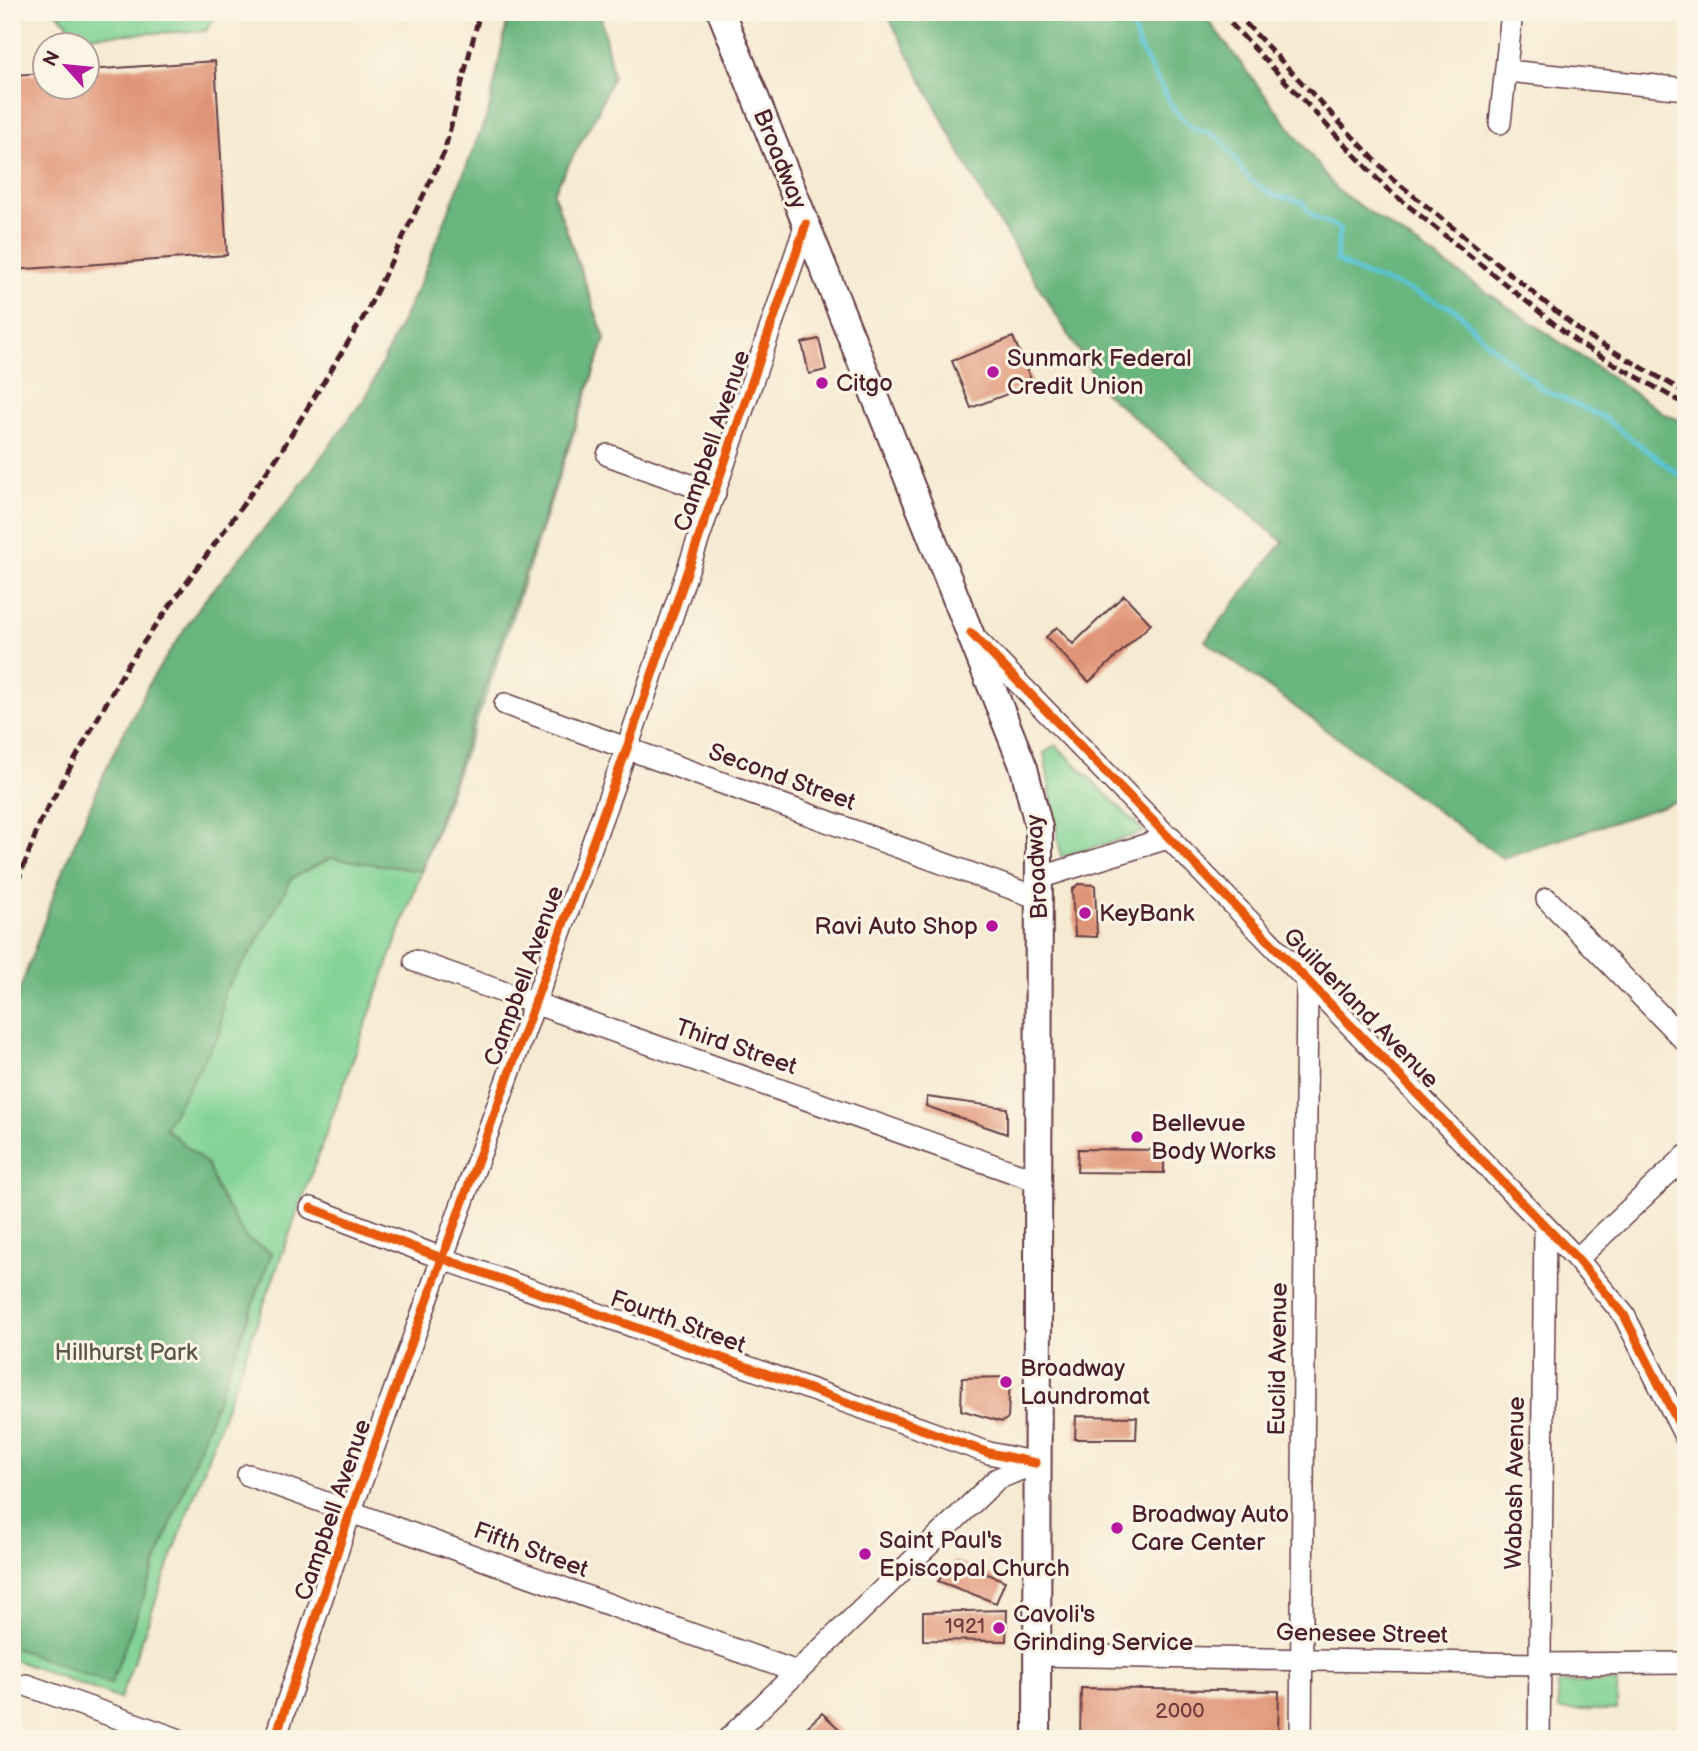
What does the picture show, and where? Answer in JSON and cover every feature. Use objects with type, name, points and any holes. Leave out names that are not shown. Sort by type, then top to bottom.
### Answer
[{"type":"main road","name":"Broadway","points":[[721,12],[971,633],[1032,797],[1040,828],[1041,1182],[1036,1463],[1037,1739]]},
{"type":"street","points":[[1500,123],[1513,12]]},
{"type":"street","points":[[1507,71],[1686,89]]},
{"type":"street","name":"Campbell Avenue","points":[[275,1739],[350,1513],[444,1259],[626,748],[806,225]]},
{"type":"street","points":[[608,455],[715,494]]},
{"type":"street","name":"Guilderland Avenue","points":[[971,633],[1577,1258],[1625,1315],[1686,1438]]},
{"type":"street","name":"Second Street","points":[[505,704],[626,748],[1041,888]]},
{"type":"street","points":[[1041,888],[1171,837]]},
{"type":"street","points":[[1547,899],[1686,1042]]},
{"type":"street","name":"Third Street","points":[[415,961],[1041,1182]]},
{"type":"street","name":"Euclid Avenue","points":[[1301,1739],[1307,980]]},
{"type":"street","points":[[1577,1258],[1686,1156]]},
{"type":"street","name":"Fourth Street","points":[[311,1208],[444,1259],[989,1453],[1036,1463]]},
{"type":"street","name":"Wabash Avenue","points":[[1539,1739],[1545,1228]]},
{"type":"street","points":[[728,1739],[997,1479],[1036,1463]]},
{"type":"street","name":"Fifth Street","points":[[248,1475],[797,1672]]},
{"type":"street","name":"Genesee Street","points":[[1037,1655],[1538,1664],[1686,1663]]},
{"type":"street","points":[[26,1685],[177,1739]]},
{"type":"green space","points":[[56,12],[218,12],[206,31],[102,35],[102,32],[76,32]]},
{"type":"green space","points":[[509,12],[600,12],[613,76],[598,111],[553,193],[605,339],[421,871],[331,858],[292,878],[256,944],[224,992],[220,1032],[165,1128],[208,1165],[216,1188],[246,1238],[272,1253],[111,1684],[12,1647],[12,1012],[59,880],[110,760],[151,680],[202,603],[293,495],[367,395],[420,283],[489,110]]},
{"type":"green space","points":[[886,12],[1202,12],[1337,190],[1665,414],[1686,423],[1686,799],[1502,858],[1205,641],[1283,542],[1104,392],[985,200]]},
{"type":"green space","name":"Hillhurst Park","points":[[553,192],[605,339],[488,689],[120,1699],[12,1659],[12,1327]]},
{"type":"green space","points":[[1056,745],[1145,832],[1061,857],[1044,753]]},
{"type":"green space","points":[[1617,1682],[1617,1710],[1558,1710],[1558,1683]]},
{"type":"building","points":[[215,61],[227,255],[12,270],[12,75],[32,74],[32,102],[102,102],[102,69]]},
{"type":"building","name":"Sunmark Federal Credit Union","points":[[1013,337],[1033,384],[971,408],[952,361]]},
{"type":"building","name":"Citgo","points":[[819,339],[826,370],[809,374],[802,343]]},
{"type":"building","points":[[1124,595],[1151,624],[1089,682],[1046,637],[1057,627],[1073,644]]},
{"type":"building","name":"KeyBank","points":[[1078,884],[1095,885],[1097,937],[1075,936],[1072,890]]},
{"type":"building","points":[[927,1097],[1007,1108],[1007,1134],[926,1106]]},
{"type":"building","points":[[1078,1149],[1164,1150],[1164,1173],[1077,1172]]},
{"type":"building","points":[[1010,1377],[1008,1418],[1002,1422],[961,1410],[962,1378]]},
{"type":"building","points":[[1076,1416],[1137,1417],[1136,1439],[1075,1439]]},
{"type":"building","points":[[955,1561],[1005,1581],[996,1603],[938,1581]]},
{"type":"building","points":[[1007,1610],[1006,1641],[923,1640],[923,1612]]},
{"type":"building","points":[[1081,1688],[1279,1691],[1278,1734],[1151,1732],[1151,1739],[1080,1739]]},
{"type":"building","points":[[822,1713],[850,1739],[794,1739]]},
{"type":"waterway","points":[[1128,12],[1139,47],[1175,111],[1192,128],[1210,133],[1223,142],[1249,179],[1273,195],[1302,202],[1313,216],[1340,229],[1336,260],[1360,273],[1456,310],[1483,339],[1544,390],[1603,417],[1686,480]]},
{"type":"railway","points":[[12,897],[41,820],[128,664],[278,456],[366,313],[444,153],[480,12]]},
{"type":"railway","points":[[1220,12],[1385,187],[1578,343],[1686,405]]},
{"type":"railway","points":[[1235,12],[1393,179],[1584,334],[1686,393]]},
{"type":"cycle path","points":[[275,1739],[350,1513],[627,748],[806,224]]},
{"type":"cycle path","points":[[971,633],[1577,1259],[1624,1315],[1686,1438]]},
{"type":"cycle path","points":[[311,1208],[444,1259],[989,1453],[1036,1463]]},
{"type":"place","name":"Sunmark Federal Credit Union","points":[[993,372]]},
{"type":"place","name":"Citgo","points":[[822,383]]},
{"type":"place","name":"KeyBank","points":[[1085,913]]},
{"type":"place","name":"Ravi Auto Shop","points":[[992,926]]},
{"type":"place","name":"Bellevue Body Works","points":[[1137,1137]]},
{"type":"place","name":"Broadway Laundromat","points":[[1006,1382]]},
{"type":"place","name":"Broadway Auto Care Center","points":[[1117,1528]]},
{"type":"place","name":"Saint Paul's Episcopal Church","points":[[865,1554]]},
{"type":"place","name":"Cavoli's Grinding Service","points":[[999,1628]]}]
